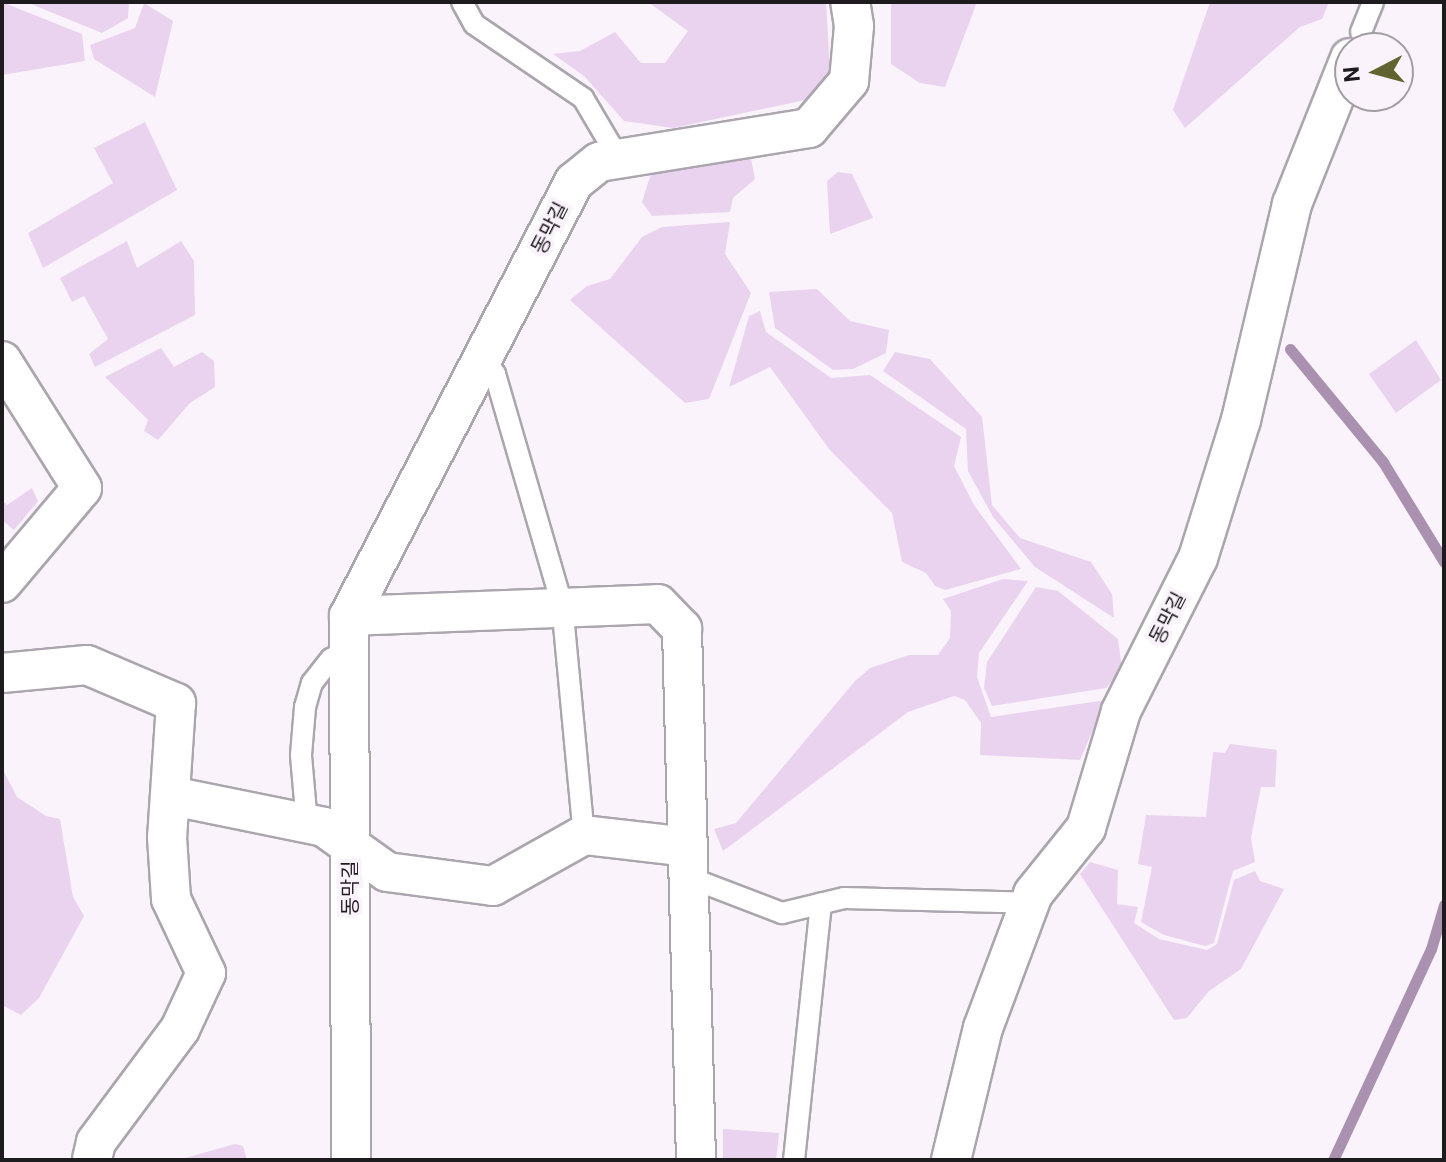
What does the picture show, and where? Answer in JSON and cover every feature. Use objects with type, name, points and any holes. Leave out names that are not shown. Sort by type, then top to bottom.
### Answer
[{"type":"street","name":"동막길","points":[[351,1160],[327,832],[349,632],[483,358],[574,182],[599,162],[809,128],[849,81],[854,26],[850,2]]},
{"type":"street","name":"동막길","points":[[951,1160],[983,1028],[1030,903],[1086,828],[1121,711],[1198,558],[1241,420],[1292,204],[1334,98]]},
{"type":"street","points":[[2,361],[82,488],[2,583]]},
{"type":"street","points":[[349,632],[562,604],[658,604],[682,629],[696,1160]]},
{"type":"street","points":[[2,673],[87,665],[176,703],[167,837],[171,899],[206,973],[180,1029],[96,1142],[92,1160]]},
{"type":"street","points":[[172,796],[327,832],[387,872],[493,886],[584,835],[688,862]]},
{"type":"lane","points":[[462,2],[474,24],[583,98],[619,159]]},
{"type":"lane","points":[[483,358],[495,374],[562,604],[584,835]]},
{"type":"lane","points":[[688,862],[782,913],[821,903],[925,897],[1030,903]]},
{"type":"lane","points":[[794,1160],[821,903]]},
{"type":"shaded area","points":[[2,2],[82,34],[85,61],[2,75]]},
{"type":"shaded area","points":[[26,2],[129,2],[128,18],[102,33]]},
{"type":"shaded area","points":[[648,2],[826,2],[830,71],[810,99],[673,128],[624,121],[584,76],[553,54],[580,51],[615,32],[641,63],[665,63],[688,31]]},
{"type":"shaded area","points":[[891,2],[977,2],[945,87],[920,83],[891,64]]},
{"type":"shaded area","points":[[1210,2],[1329,2],[1322,19],[1300,27],[1185,128],[1173,110]]},
{"type":"shaded area","points":[[144,3],[173,21],[155,97],[94,59],[90,45],[135,28]]},
{"type":"shaded area","points":[[145,122],[177,190],[43,268],[28,233],[113,183],[94,148]]},
{"type":"shaded area","points":[[728,157],[751,158],[755,179],[733,198],[730,212],[652,216],[642,202],[652,171]]},
{"type":"shaded area","points":[[838,172],[852,174],[873,218],[830,234],[827,181]]},
{"type":"shaded area","points":[[730,222],[725,254],[751,293],[709,399],[685,403],[570,300],[587,286],[610,279],[642,237],[662,227]]},
{"type":"shaded area","points":[[127,241],[137,268],[181,241],[194,261],[195,315],[95,367],[89,354],[108,339],[84,296],[72,302],[60,278]]},
{"type":"shaded area","points":[[817,289],[850,321],[889,330],[886,353],[853,369],[833,370],[775,328],[769,292]]},
{"type":"shaded area","points":[[760,311],[766,332],[831,378],[870,375],[961,437],[954,466],[974,505],[1021,569],[945,590],[935,586],[926,573],[902,562],[892,513],[829,449],[770,367],[729,387],[749,316]]},
{"type":"shaded area","points":[[1416,340],[1441,380],[1396,413],[1369,374]]},
{"type":"shaded area","points":[[161,348],[174,367],[202,352],[214,361],[215,387],[190,403],[158,440],[144,431],[148,420],[105,377]]},
{"type":"shaded area","points":[[895,352],[930,359],[982,417],[992,505],[1020,538],[1091,562],[1112,594],[1114,618],[1035,567],[993,517],[968,471],[966,429],[883,371]]},
{"type":"shaded area","points":[[32,488],[38,501],[14,530],[2,520],[2,500],[7,505]]},
{"type":"shaded area","points":[[1003,579],[1028,581],[979,653],[977,677],[991,717],[1106,700],[1080,760],[980,755],[981,723],[965,700],[954,696],[908,712],[723,851],[714,829],[736,823],[855,681],[870,668],[909,655],[938,655],[950,638],[951,611],[943,599]]},
{"type":"shaded area","points":[[1036,587],[1058,591],[1118,639],[1122,669],[1106,688],[992,706],[984,688],[987,662]]},
{"type":"shaded area","points":[[1230,744],[1277,750],[1275,787],[1261,787],[1251,838],[1255,862],[1233,871],[1214,943],[1205,946],[1164,935],[1141,922],[1152,867],[1138,864],[1146,815],[1206,817],[1213,752],[1225,753]]},
{"type":"shaded area","points":[[2,768],[17,797],[46,816],[60,819],[73,897],[84,916],[39,998],[21,1015],[2,1005]]},
{"type":"shaded area","points":[[1090,862],[1118,870],[1117,904],[1138,907],[1134,923],[1159,939],[1207,950],[1217,944],[1234,880],[1255,871],[1260,881],[1284,889],[1241,969],[1209,991],[1187,1018],[1174,1020],[1080,874]]},
{"type":"shaded area","points":[[723,1129],[779,1133],[776,1160],[723,1160]]},
{"type":"shaded area","points":[[235,1144],[243,1146],[247,1160],[178,1160]]},
{"type":"waterway","points":[[1290,349],[1383,462],[1444,562]]},
{"type":"waterway","points":[[1333,1160],[1431,949],[1444,905]]}]
